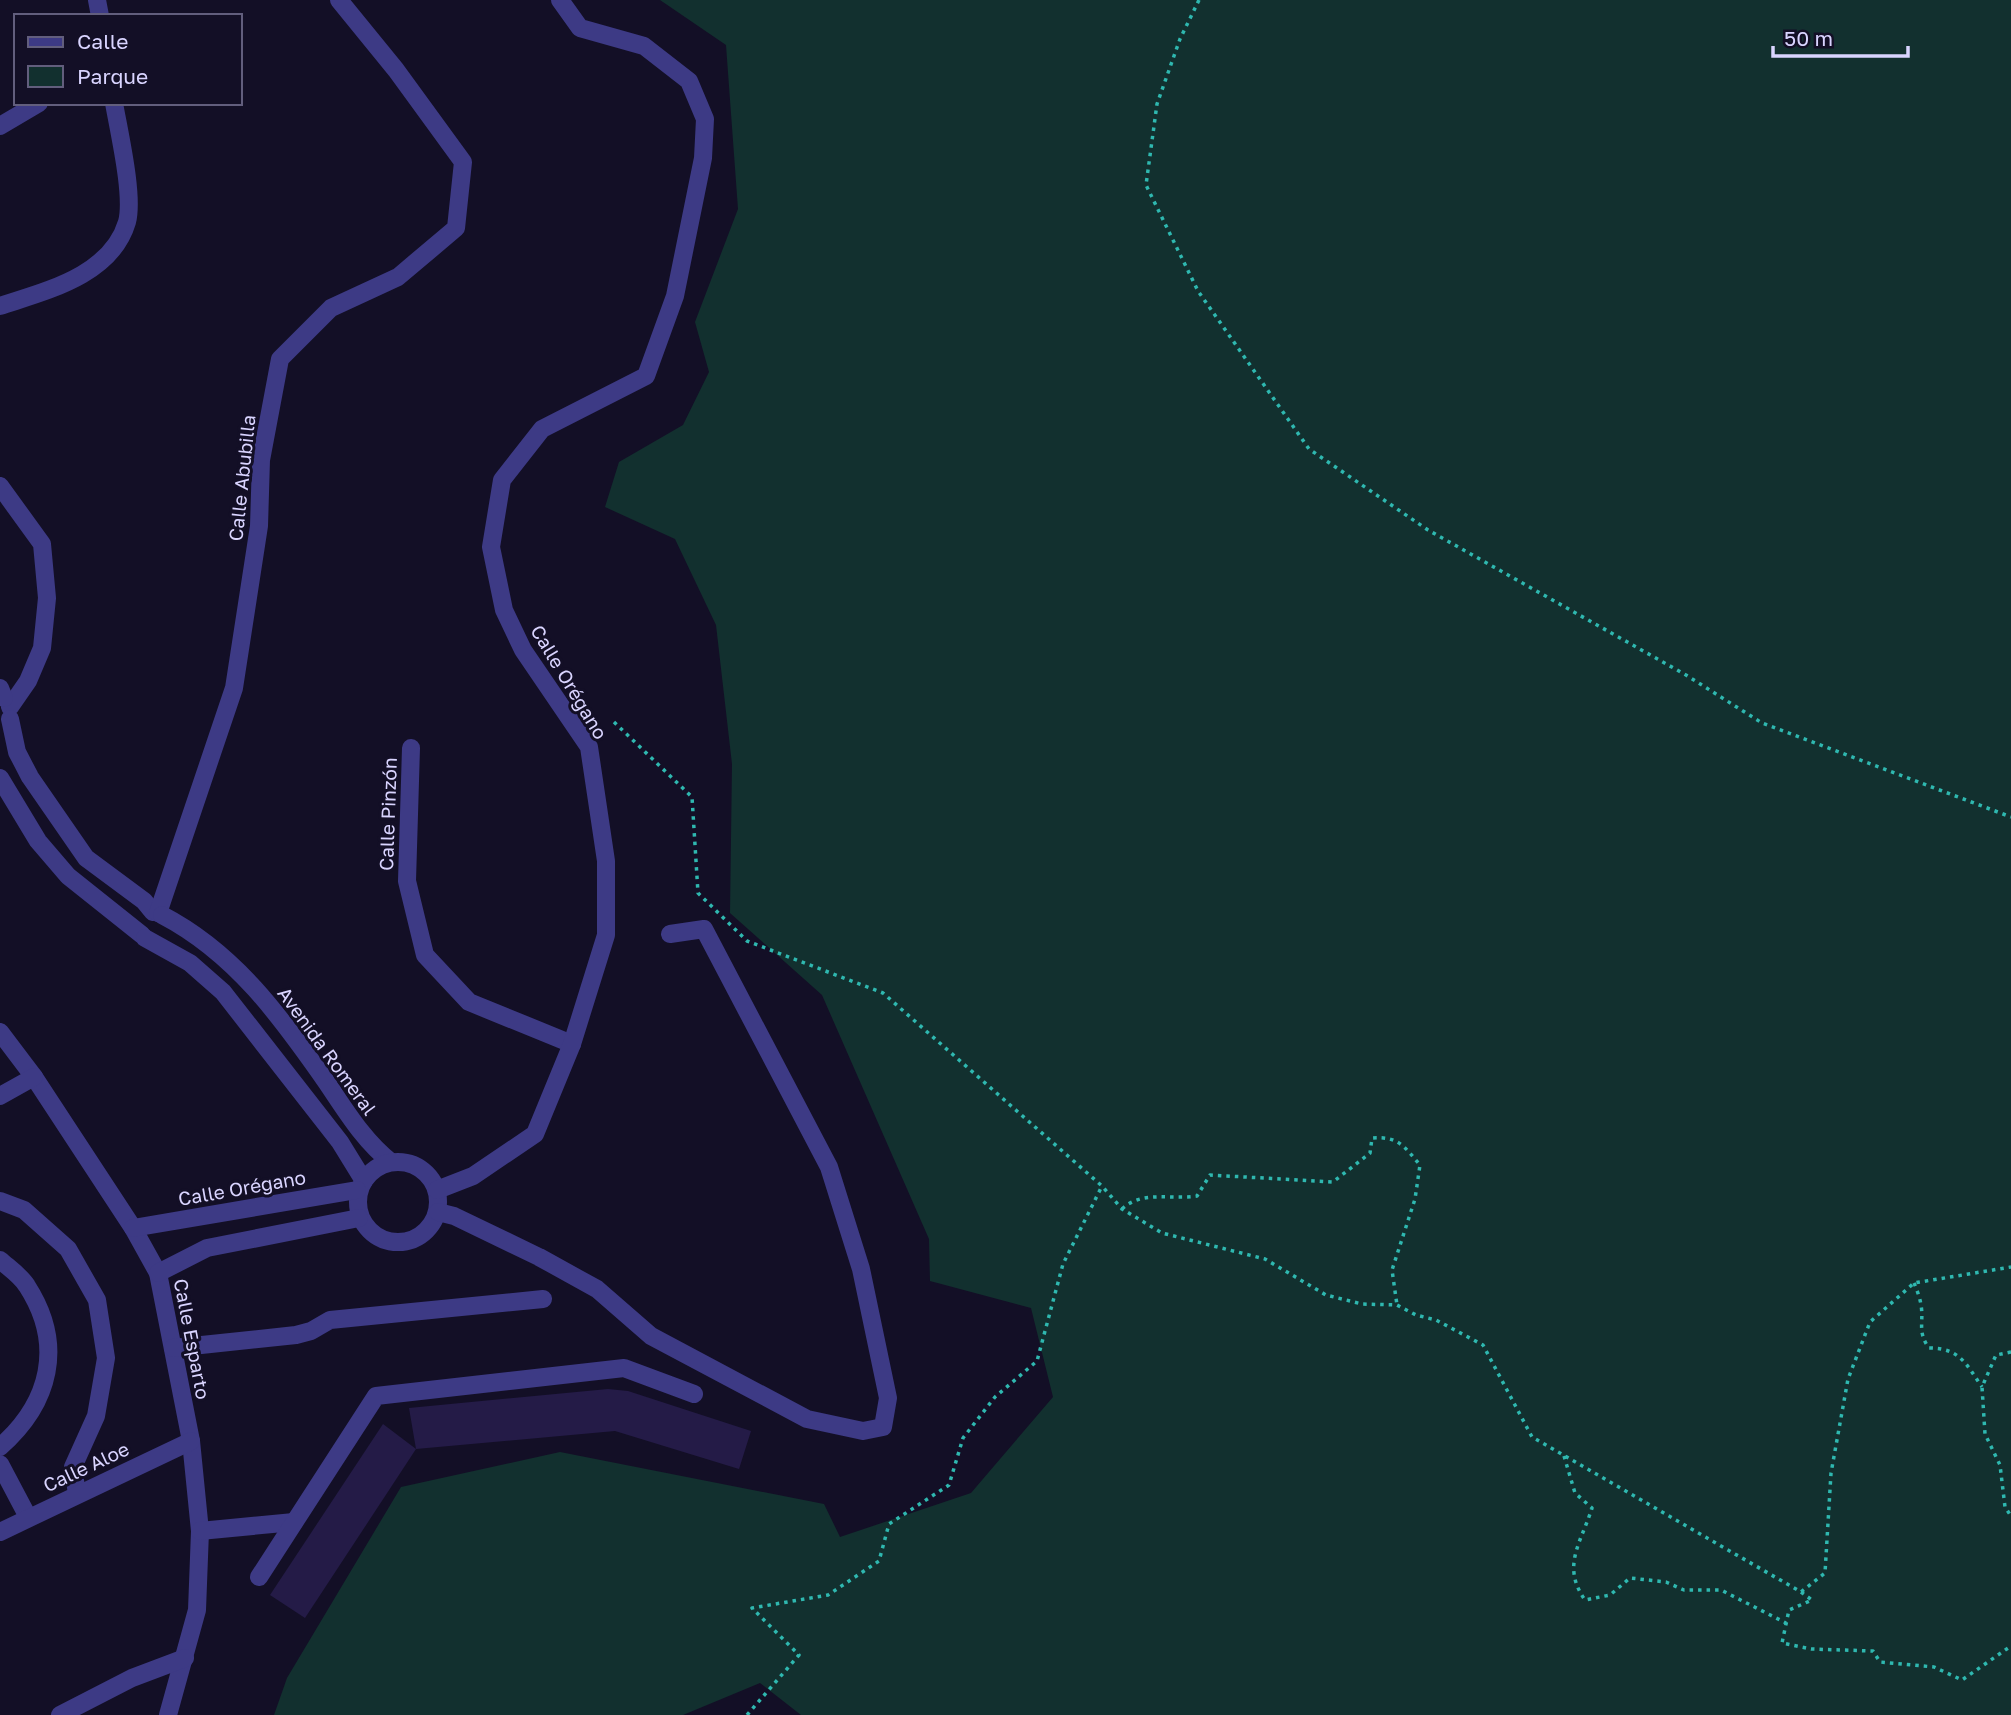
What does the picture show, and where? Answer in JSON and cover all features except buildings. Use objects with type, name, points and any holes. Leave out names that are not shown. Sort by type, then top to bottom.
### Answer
[{"type":"street","name":"Calle Abubilla","points":[[144,936],[159,939],[165,932],[166,923],[158,913],[234,688],[259,526],[261,460],[280,359],[331,308],[398,277],[456,228],[463,162],[396,70],[339,0]]},
{"type":"street","name":"Calle Orégano","points":[[437,1190],[473,1176],[535,1134],[572,1044],[606,935],[606,861],[589,747],[523,650],[503,610],[491,547],[502,480],[542,429],[646,376],[675,296],[703,158],[705,119],[690,81],[644,46],[580,28],[560,0]]},
{"type":"street","points":[[0,126],[37,105]]},
{"type":"street","points":[[0,306],[85,274],[112,248],[127,222],[127,189],[114,105]]},
{"type":"street","points":[[0,486],[42,544],[47,598],[42,648],[28,681],[4,706]]},
{"type":"street","name":"Avenida Romeral","points":[[4,706],[17,752],[30,777],[86,858],[158,913],[211,944],[277,1012],[365,1138],[391,1162]]},
{"type":"street","name":"Calle Pinzón","points":[[411,748],[407,881],[425,955],[469,1002],[572,1044]]},
{"type":"street","points":[[0,778],[38,841],[68,877],[144,936],[190,963],[223,992],[340,1142],[360,1185],[359,1218],[381,1238],[395,1242],[422,1235],[438,1212],[435,1184],[418,1166],[391,1162],[378,1167],[360,1185]]},
{"type":"street","points":[[438,1212],[454,1216],[539,1257],[597,1289],[651,1336],[807,1419],[863,1431],[883,1427],[888,1398],[861,1269],[830,1167],[704,929],[670,934]]},
{"type":"street","name":"Calle Esparto","points":[[0,1032],[34,1077],[133,1228],[158,1273],[191,1441],[200,1531],[197,1610],[168,1715]]},
{"type":"street","points":[[0,1096],[34,1077]]},
{"type":"street","name":"Calle Orégano","points":[[133,1228],[360,1185]]},
{"type":"street","points":[[0,1201],[23,1210],[68,1249],[97,1300],[106,1358],[96,1416],[73,1467],[77,1494]]},
{"type":"street","points":[[158,1273],[207,1248],[359,1218]]},
{"type":"street","points":[[0,1260],[26,1284],[44,1318],[50,1356],[42,1394],[23,1427],[0,1447]]},
{"type":"street","points":[[173,1348],[296,1335],[330,1320],[543,1299]]},
{"type":"street","points":[[259,1577],[376,1396],[624,1367],[694,1394]]},
{"type":"street","name":"Calle Aloe","points":[[0,1532],[191,1441]]},
{"type":"street","points":[[0,1464],[28,1517]]},
{"type":"street","points":[[200,1531],[294,1522]]},
{"type":"street","points":[[60,1715],[132,1678],[185,1658]]},
{"type":"path","points":[[1199,0],[1180,38],[1157,104],[1146,185],[1198,291],[1308,449],[1428,530],[1686,675],[1762,723],[2011,817]]},
{"type":"path","points":[[614,722],[692,797],[698,893],[747,941],[883,993],[1102,1185],[1122,1209],[1162,1233],[1265,1259],[1326,1295],[1362,1304],[1397,1305],[1416,1315],[1436,1320],[1483,1345],[1532,1437],[1812,1600],[1789,1610],[1782,1643],[1811,1649],[1873,1651],[1881,1662],[1934,1667],[1962,1680],[2011,1646]]},
{"type":"path","points":[[1122,1209],[1132,1199],[1149,1196],[1173,1199],[1197,1196],[1210,1175],[1333,1182],[1370,1153],[1372,1138],[1387,1137],[1400,1141],[1420,1165],[1415,1199],[1392,1270],[1397,1305]]},
{"type":"path","points":[[747,1715],[799,1655],[752,1608],[828,1595],[879,1561],[889,1524],[949,1485],[963,1438],[995,1397],[1037,1361],[1063,1264],[1102,1185]]},
{"type":"path","points":[[1801,1592],[1825,1573],[1831,1473],[1848,1379],[1870,1322],[1914,1283],[2011,1267]]},
{"type":"path","points":[[1914,1283],[1922,1308],[1922,1338],[1929,1348],[1947,1348],[1963,1360],[1982,1387]]},
{"type":"path","points":[[2011,1352],[1996,1355],[1982,1387],[1985,1434],[2000,1465],[2006,1507],[2011,1516]]},
{"type":"path","points":[[1564,1456],[1575,1493],[1592,1508],[1573,1558],[1575,1586],[1585,1600],[1609,1595],[1630,1577],[1666,1582],[1684,1590],[1721,1590],[1786,1623]]},
{"type":"green space","points":[[660,0],[2011,0],[2011,1715],[801,1715],[760,1683],[683,1715],[274,1715],[287,1678],[401,1487],[560,1452],[824,1504],[840,1537],[971,1493],[1053,1397],[1031,1308],[930,1281],[929,1239],[822,995],[730,913],[732,764],[716,625],[675,539],[605,507],[619,462],[683,425],[709,372],[695,322],[738,209],[726,45]]}]
